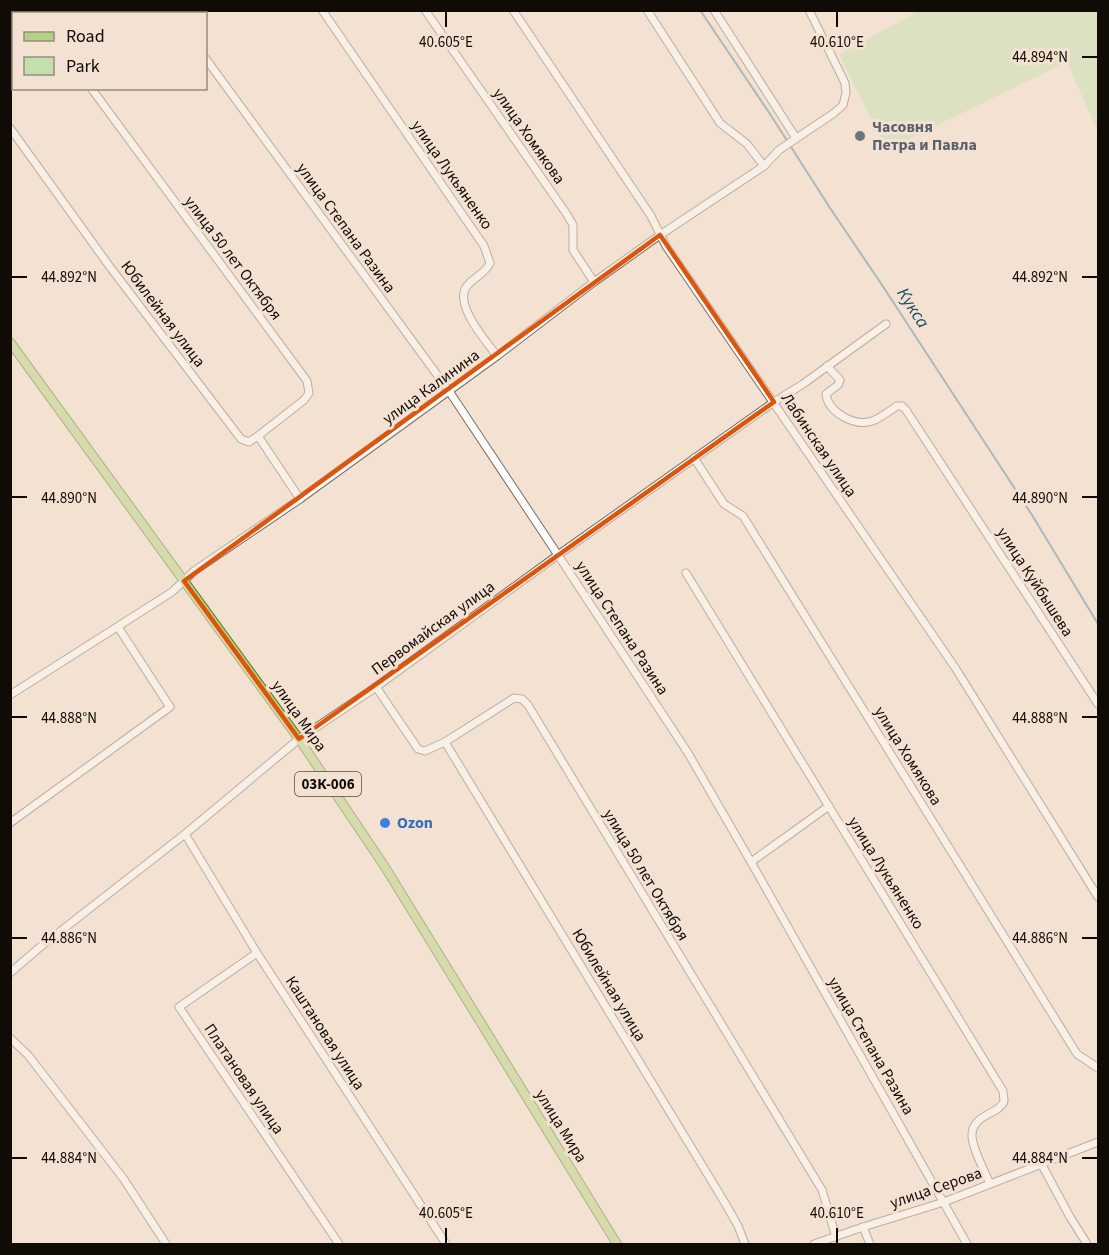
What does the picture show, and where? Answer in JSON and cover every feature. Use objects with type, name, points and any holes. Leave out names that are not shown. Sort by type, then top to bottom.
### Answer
[{"type":"main road","name":"улица Мира","points":[[12,347],[298,739],[385,867],[617,1245]]},
{"type":"street","name":"улица Лукьяненко","points":[[322,10],[484,246],[490,263],[486,270],[466,287],[463,298],[466,311],[497,356]]},
{"type":"street","name":"улица Хомякова","points":[[425,10],[566,213],[573,225],[573,250],[594,282]]},
{"type":"street","name":"Лабинская улица","points":[[513,10],[651,216],[660,235],[956,669],[1098,897]]},
{"type":"street","points":[[647,10],[720,123],[747,144],[764,166]]},
{"type":"street","points":[[714,10],[794,140]]},
{"type":"street","name":"улица Калинина","points":[[10,695],[172,592],[194,571],[300,499],[497,356],[594,282],[764,166],[779,150],[834,113],[843,105],[846,93],[845,83],[809,10]]},
{"type":"street","name":"улица Степана Разина","points":[[207,59],[449,391],[688,753],[967,1245]]},
{"type":"street","name":"улица 50 лет Октября","points":[[92,90],[307,381],[309,393],[304,400],[258,436]]},
{"type":"street","name":"Юбилейная улица","points":[[10,128],[110,267],[241,439],[249,442],[258,436]]},
{"type":"street","name":"Первомайская улица","points":[[10,973],[184,834],[298,739],[376,687],[694,458],[886,324]]},
{"type":"street","name":"улица Куйбышева","points":[[827,366],[840,380],[838,385],[826,394],[827,399],[840,415],[859,422],[867,422],[873,421],[897,406],[902,406],[906,410],[1098,704]]},
{"type":"street","points":[[258,436],[300,499]]},
{"type":"street","name":"улица Хомякова","points":[[694,458],[724,504],[743,516],[1077,1054],[1098,1068]]},
{"type":"street","name":"улица Лукьяненко","points":[[686,573],[1003,1091],[1004,1100],[1000,1107],[975,1124],[972,1133],[972,1143],[990,1185]]},
{"type":"street","points":[[10,823],[170,707],[118,627]]},
{"type":"street","name":"улица 50 лет Октября","points":[[376,687],[418,749],[424,752],[445,742],[513,698],[522,699],[528,705],[822,1190],[836,1237]]},
{"type":"street","name":"Юбилейная улица","points":[[445,742],[738,1226],[745,1245]]},
{"type":"street","points":[[751,862],[829,806]]},
{"type":"street","name":"Каштановая улица","points":[[184,834],[257,952],[446,1245]]},
{"type":"street","name":"Платановая улица","points":[[257,952],[179,1007],[339,1245]]},
{"type":"street","points":[[10,1038],[28,1055],[123,1178],[166,1245]]},
{"type":"street","name":"улица Серова","points":[[814,1245],[862,1227],[944,1202],[1098,1143]]},
{"type":"street","points":[[1042,1165],[1087,1245]]},
{"type":"street","points":[[862,1227],[870,1245]]},
{"type":"highlighted area","points":[[660,235],[774,402],[299,739],[184,581]]},
{"type":"green space","points":[[919,11],[1098,11],[1098,132],[1067,62],[886,150],[839,54]]},
{"type":"waterway","name":"Кукса","points":[[700,10],[1032,515],[1098,624]]},
{"type":"place","name":"Часовня Петра и Павла","points":[[860,136]]},
{"type":"place","name":"Ozon","points":[[385,823]]}]
